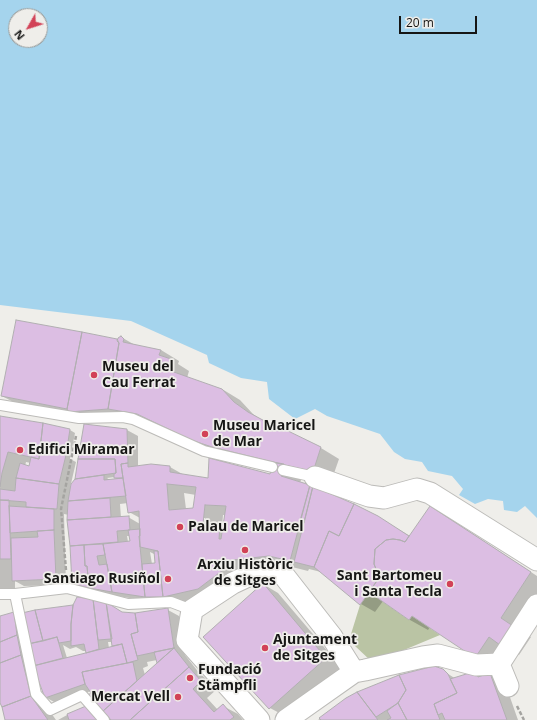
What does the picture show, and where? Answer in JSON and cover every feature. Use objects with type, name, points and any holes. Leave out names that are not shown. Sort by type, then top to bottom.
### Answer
[{"type":"street","points":[[315,477],[369,496],[384,498],[417,489],[430,493],[537,560]]},
{"type":"street","points":[[251,717],[187,640],[192,610],[233,583],[263,569],[282,574],[332,637],[354,672]]},
{"type":"street","points":[[500,664],[537,605]]},
{"type":"street","points":[[286,720],[354,672],[423,656],[438,655],[476,665],[500,664]]},
{"type":"street","points":[[500,664],[508,686]]},
{"type":"lane","points":[[0,404],[79,418],[123,417],[204,451],[272,467]]},
{"type":"lane","points":[[283,470],[315,477]]},
{"type":"lane","points":[[0,594],[15,594],[67,588],[128,604],[171,602],[192,610]]},
{"type":"lane","points":[[15,594],[36,694],[50,710],[82,695],[104,720]]},
{"type":"path","points":[[67,588],[61,509],[79,418]]},
{"type":"green space","points":[[369,592],[409,620],[412,616],[440,635],[380,660],[371,661],[355,646],[351,634],[360,605]]},
{"type":"water","points":[[0,0],[537,0],[537,518],[525,506],[517,512],[504,510],[503,501],[488,499],[475,504],[459,495],[463,489],[452,476],[428,471],[422,462],[405,459],[394,452],[380,434],[327,416],[315,409],[295,419],[269,399],[267,382],[241,378],[209,363],[207,355],[131,321],[0,305]]},
{"type":"building","points":[[16,320],[82,332],[67,409],[1,396]]},
{"type":"building","name":"Museu del Cau Ferrat","points":[[82,332],[117,339],[119,343],[108,409],[69,412],[67,409]]},
{"type":"building","points":[[121,336],[124,339],[123,342],[161,350],[159,355],[171,359],[168,369],[171,371],[222,389],[234,402],[248,412],[283,431],[284,429],[321,447],[313,472],[212,447],[191,440],[137,414],[108,409],[119,343],[117,341]]},
{"type":"building","name":"Edifici Miramar","points":[[0,416],[43,423],[39,459],[8,452],[0,487]]},
{"type":"building","points":[[43,423],[70,429],[66,455],[40,449]]},
{"type":"building","points":[[84,424],[127,429],[128,463],[121,464],[123,478],[114,478],[114,474],[116,473],[115,459],[78,459]]},
{"type":"building","points":[[40,449],[66,455],[59,484],[16,478],[20,463],[29,466],[31,457],[39,459]]},
{"type":"building","name":"Palau de Maricel","points":[[209,458],[270,474],[273,462],[284,464],[281,476],[310,485],[290,561],[269,556],[233,560],[231,566],[227,567],[198,589],[163,597],[158,551],[140,547],[139,511],[128,513],[121,464],[128,463],[128,467],[151,464],[170,466],[170,472],[208,478]],"holes":[[[167,484],[196,487],[193,508],[169,510]],[[205,505],[226,506],[221,539],[219,539],[220,525],[203,524]]]},
{"type":"building","points":[[78,459],[115,459],[116,473],[75,479]]},
{"type":"building","points":[[104,475],[104,480],[123,478],[126,496],[68,501],[71,484],[75,479]]},
{"type":"building","points":[[16,478],[59,484],[57,509],[26,507],[26,502],[0,500],[0,489],[15,491]]},
{"type":"building","points":[[310,485],[313,486],[304,523],[300,521]]},
{"type":"building","points":[[313,486],[354,504],[339,536],[329,531],[314,567],[294,562]]},
{"type":"building","points":[[110,498],[111,517],[67,520],[68,501]]},
{"type":"building","points":[[0,500],[9,500],[11,559],[0,559]]},
{"type":"building","points":[[354,504],[378,516],[409,536],[405,542],[393,539],[386,540],[375,549],[374,564],[381,575],[360,605],[314,567],[329,531],[339,536]]},
{"type":"building","points":[[9,506],[54,509],[54,530],[10,533]]},
{"type":"building","name":"Sant Bartomeu i Santa Tecla","points":[[430,506],[531,572],[501,618],[513,626],[500,645],[489,637],[475,658],[412,616],[409,620],[369,592],[381,575],[374,564],[375,549],[386,540],[393,539],[405,542]]},
{"type":"building","points":[[129,516],[130,530],[117,531],[118,542],[70,546],[67,520]]},
{"type":"building","points":[[140,529],[139,536],[145,597],[112,592],[103,544],[130,541],[128,530]]},
{"type":"building","points":[[54,530],[56,579],[12,581],[11,538],[38,537],[37,531]]},
{"type":"building","points":[[103,544],[105,555],[97,556],[99,565],[107,564],[112,592],[89,588],[87,566],[85,566],[84,545]]},
{"type":"building","points":[[84,545],[85,566],[87,566],[89,588],[72,584],[70,546]]},
{"type":"building","points":[[154,551],[158,551],[163,597],[145,597],[142,564],[155,563]]},
{"type":"building","name":"Ajuntament de Sitges","points":[[263,583],[326,658],[269,709],[203,637]]},
{"type":"building","points":[[77,597],[93,599],[99,649],[86,653],[84,644],[71,646],[73,605]]},
{"type":"building","points":[[93,599],[106,602],[112,639],[98,640]]},
{"type":"building","points":[[106,602],[122,612],[135,613],[138,632],[131,634],[138,660],[127,663],[122,644],[112,646]]},
{"type":"building","points":[[73,605],[71,641],[59,643],[57,637],[43,641],[35,610]]},
{"type":"building","points":[[168,608],[174,648],[137,656],[131,634],[138,632],[135,613]]},
{"type":"building","points":[[35,610],[43,641],[28,644],[22,613]]},
{"type":"building","points":[[14,612],[17,635],[0,642],[0,616]]},
{"type":"building","points":[[17,635],[21,655],[0,663],[0,642]]},
{"type":"building","points":[[57,637],[63,658],[33,666],[28,644]]},
{"type":"building","points":[[122,644],[127,663],[82,672],[85,684],[45,698],[33,666]]},
{"type":"building","points":[[174,648],[157,663],[154,652]]},
{"type":"building","points":[[174,648],[189,667],[130,720],[111,720],[103,711]]},
{"type":"building","points":[[21,655],[31,696],[2,707],[0,703],[0,663]]},
{"type":"building","points":[[133,662],[137,681],[103,711],[88,695],[91,693],[85,684],[82,672]]},
{"type":"building","points":[[434,666],[443,669],[448,674],[457,693],[434,704],[440,720],[407,720],[398,703],[406,690],[399,675]]},
{"type":"building","name":"Mercat Vell","points":[[189,667],[201,681],[193,689],[214,712],[223,704],[234,717],[230,720],[130,720]]},
{"type":"building","points":[[476,671],[478,677],[490,673],[507,720],[445,720],[442,713],[438,715],[434,704],[457,693],[450,679]]},
{"type":"building","points":[[399,675],[406,690],[398,703],[376,717],[357,692]]},
{"type":"building","points":[[357,692],[378,720],[321,720],[319,718],[346,698]]},
{"type":"building","points":[[31,696],[48,720],[5,720],[2,707]]},
{"type":"building","points":[[398,703],[407,720],[387,720],[391,718],[387,711]]},
{"type":"building","points":[[86,706],[98,720],[69,720],[67,714]]},
{"type":"place","name":"Museu del Cau Ferrat","points":[[94,375]]},
{"type":"place","name":"Museu Maricel de Mar","points":[[205,434]]},
{"type":"place","name":"Edifici Miramar","points":[[20,450]]},
{"type":"place","name":"Palau de Maricel","points":[[180,527]]},
{"type":"place","name":"Arxiu Històric de Sitges","points":[[245,550]]},
{"type":"place","name":"Santiago Rusiñol","points":[[168,579]]},
{"type":"place","name":"Sant Bartomeu i Santa Tecla","points":[[450,584]]},
{"type":"place","name":"Ajuntament de Sitges","points":[[265,648]]},
{"type":"place","name":"Fundació Stämpfli","points":[[190,678]]},
{"type":"place","name":"Mercat Vell","points":[[178,697]]}]
